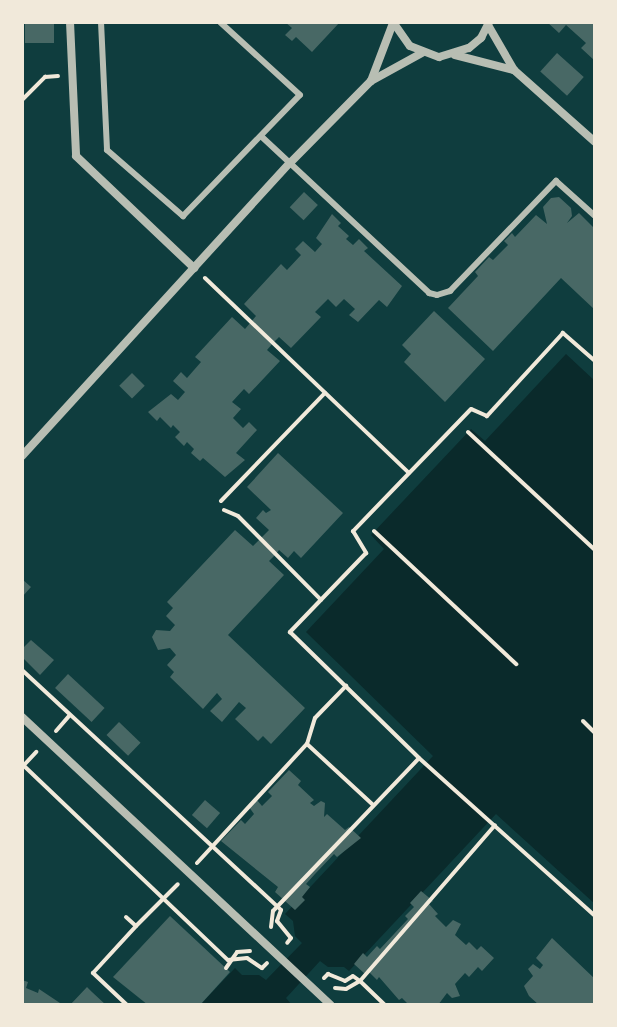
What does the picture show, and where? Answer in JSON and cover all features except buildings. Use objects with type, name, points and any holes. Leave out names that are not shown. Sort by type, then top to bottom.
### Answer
[{"type":"street","points":[[70,22],[76,156],[194,268]]},
{"type":"street","points":[[393,23],[410,46],[422,53],[455,55],[514,70]]},
{"type":"street","points":[[371,81],[393,23]]},
{"type":"street","points":[[455,55],[481,38],[489,23]]},
{"type":"street","points":[[489,23],[514,70],[595,142]]},
{"type":"street","points":[[22,456],[290,163],[371,81],[422,53]]},
{"type":"street","points":[[22,717],[331,1005]]},
{"type":"lane","points":[[101,22],[107,150],[183,216],[300,95],[220,22]]},
{"type":"lane","points":[[262,137],[429,293],[437,295],[450,291],[556,181],[595,216]]},
{"type":"path","points":[[22,100],[45,77],[73,76]]},
{"type":"path","points":[[194,268],[409,473]]},
{"type":"path","points":[[595,361],[563,333],[487,416],[471,409],[353,531],[366,553],[290,632],[419,758],[595,916]]},
{"type":"path","points":[[221,501],[325,393]]},
{"type":"path","points":[[468,432],[595,550]]},
{"type":"path","points":[[224,510],[238,516],[321,600]]},
{"type":"path","points":[[374,531],[516,664]]},
{"type":"path","points":[[22,670],[275,908],[419,758]]},
{"type":"path","points":[[127,1005],[93,973],[307,744],[315,718],[346,686]]},
{"type":"path","points":[[583,721],[595,733]]},
{"type":"path","points":[[307,744],[373,805]]},
{"type":"path","points":[[22,764],[230,958],[226,968]]},
{"type":"path","points":[[385,1005],[357,983],[495,825]]},
{"type":"path","points":[[126,917],[136,926]]},
{"type":"water","points":[[566,354],[595,381],[595,904],[496,814],[349,971],[344,967],[328,967],[320,961],[286,998],[292,1005],[200,1005],[235,968],[242,975],[259,975],[266,980],[302,943],[295,936],[293,921],[285,914],[433,756],[306,632],[384,549],[371,535],[471,429],[485,441]]}]
